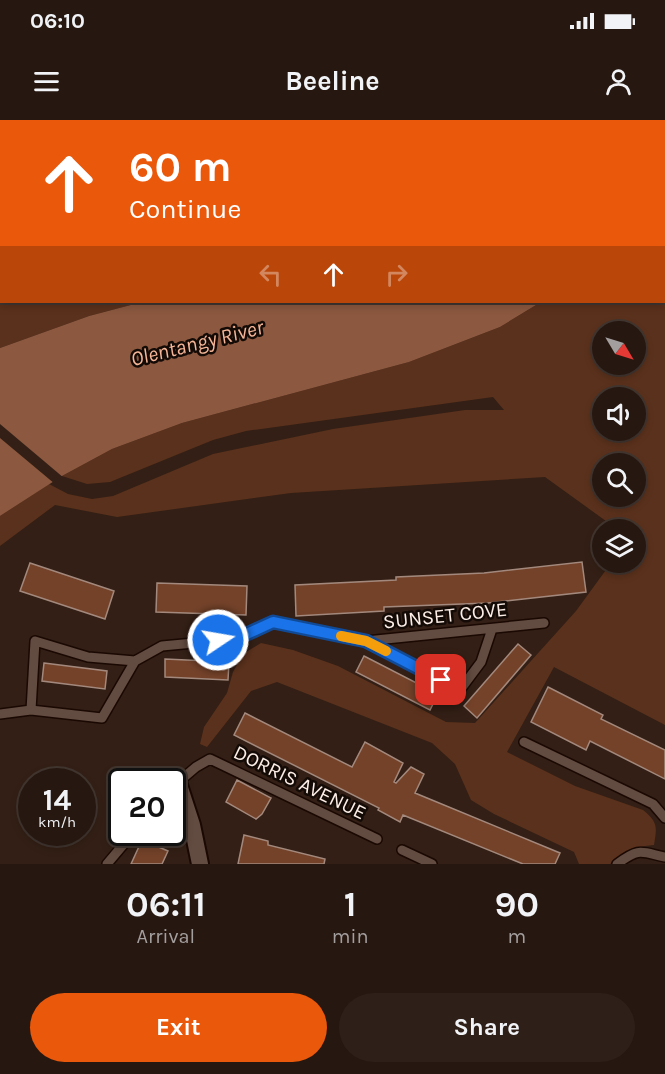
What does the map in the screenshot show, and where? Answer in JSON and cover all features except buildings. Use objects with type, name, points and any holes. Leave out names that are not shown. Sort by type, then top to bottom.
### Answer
[{"type":"street","points":[[186,811],[192,825],[200,864]]},
{"type":"lane","name":"SUNSET COVE","points":[[135,661],[162,646],[236,639],[273,622],[366,641],[544,623]]},
{"type":"lane","points":[[366,641],[460,690],[482,662],[492,628]]},
{"type":"lane","points":[[0,714],[31,710],[102,718],[135,661],[88,657],[35,641],[31,710]]},
{"type":"lane","points":[[524,742],[653,804],[665,818]]},
{"type":"lane","name":"DORRIS AVENUE","points":[[186,776],[210,759],[377,839]]},
{"type":"lane","points":[[107,864],[122,846]]},
{"type":"lane","points":[[402,850],[432,864]]},
{"type":"lane","points":[[617,864],[631,854],[646,852],[665,857]]},
{"type":"shaded area","points":[[0,303],[138,303],[89,316],[0,348]]},
{"type":"shaded area","points":[[539,303],[665,303],[665,725],[554,667],[507,752],[575,786],[643,810],[654,822],[656,829],[654,845],[636,847],[610,864],[579,864],[574,852],[494,814],[471,800],[455,764],[432,743],[277,682],[251,691],[207,747],[200,744],[204,727],[227,693],[233,672],[243,654],[261,643],[293,650],[338,666],[446,722],[475,723],[576,611],[604,573],[646,573],[646,519],[603,519],[545,477],[291,493],[117,517],[55,505],[0,546],[0,516],[49,484],[68,494],[92,499],[113,496],[213,454],[333,429],[465,410],[504,410],[493,397],[246,431],[213,440],[110,482],[87,484],[62,476],[112,449],[182,423],[409,362],[500,327]]},
{"type":"water","name":"Olentangy River","points":[[138,303],[539,303],[500,327],[409,362],[182,423],[112,449],[62,476],[0,516],[0,348],[89,316]]},
{"type":"pier","points":[[0,424],[64,478],[55,484],[0,438]]},
{"type":"slow traffic","points":[[341,636],[366,641],[386,651]]},
{"type":"route","points":[[218,640],[236,639],[273,622],[366,641],[441,680]]}]
